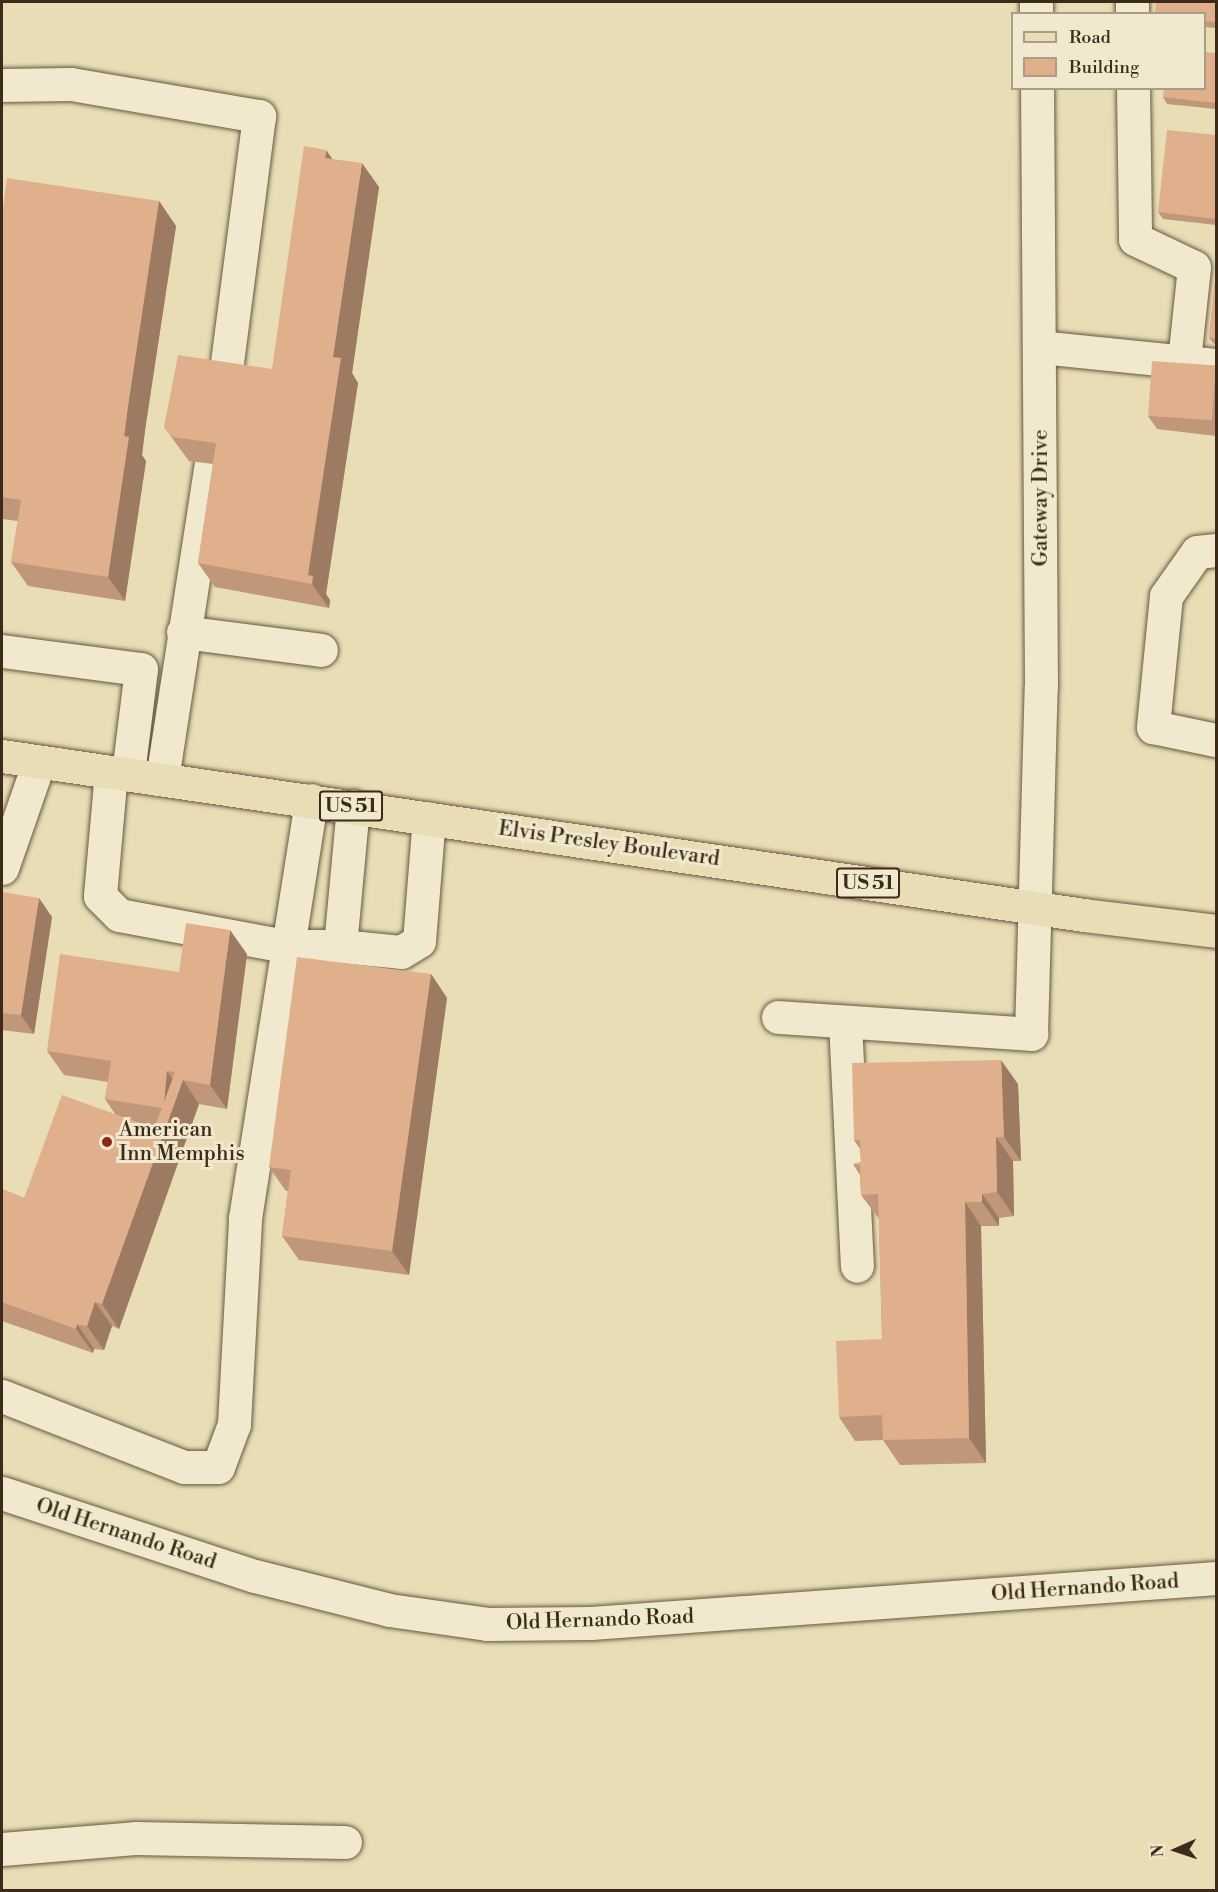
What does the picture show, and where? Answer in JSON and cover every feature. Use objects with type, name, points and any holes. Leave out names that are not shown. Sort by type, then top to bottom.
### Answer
[{"type":"main road","name":"Elvis Presley Boulevard","points":[[2,756],[1036,908],[1216,931]]},
{"type":"street","points":[[2,85],[71,84],[259,116],[224,384]]},
{"type":"street","name":"Gateway Drive","points":[[845,1022],[1031,1034],[1041,686],[1037,90]]},
{"type":"street","points":[[1133,90],[1135,239],[1194,267],[1184,362]]},
{"type":"street","points":[[1040,347],[1216,365]]},
{"type":"street","points":[[162,779],[183,632],[211,464]]},
{"type":"street","points":[[1216,550],[1197,552],[1166,596],[1153,727],[1216,740]]},
{"type":"street","points":[[183,632],[321,650]]},
{"type":"street","points":[[2,651],[141,669],[120,773],[100,896],[119,915],[285,946],[340,946],[401,952],[419,941],[429,818]]},
{"type":"street","points":[[2,868],[39,762]]},
{"type":"street","points":[[2,1396],[184,1467],[218,1467],[234,1424],[245,1218],[285,946],[310,800]]},
{"type":"street","points":[[340,946],[353,806]]},
{"type":"street","points":[[778,1017],[845,1022],[856,1266]]},
{"type":"street","name":"Old Hernando Road","points":[[2,1493],[255,1576],[389,1610],[487,1624],[591,1623],[1216,1578]]},
{"type":"street","points":[[2,1849],[135,1838],[345,1842]]},
{"type":"building","points":[[1156,2],[1216,2],[1216,22],[1206,21],[1206,12],[1155,12]]},
{"type":"building","points":[[1206,52],[1216,53],[1216,103],[1163,97],[1164,90],[1206,90]]},
{"type":"building","points":[[1167,130],[1216,135],[1216,219],[1158,212]]},
{"type":"building","points":[[304,146],[326,150],[325,158],[362,163],[333,357],[341,358],[308,575],[313,576],[312,584],[198,563],[216,443],[172,437],[164,427],[178,355],[272,369]]},
{"type":"building","points":[[7,178],[159,201],[128,406],[124,436],[129,437],[108,577],[11,562],[21,500],[2,497],[2,216]]},
{"type":"building","points":[[1216,273],[1216,338],[1209,338]]},
{"type":"building","points":[[1152,361],[1216,365],[1212,420],[1148,416]]},
{"type":"building","points":[[2,892],[39,898],[21,1015],[2,1013]]},
{"type":"building","name":"American Inn Memphis","points":[[186,923],[230,930],[210,1085],[183,1080],[102,1304],[95,1302],[87,1326],[77,1324],[76,1329],[2,1302],[2,1189],[24,1198],[62,1095],[154,1128],[162,1108],[105,1099],[111,1061],[47,1051],[60,954],[179,972]],"holes":[[[167,1071],[175,1072],[164,1102]]]},
{"type":"building","points":[[297,957],[431,974],[392,1251],[282,1236],[291,1170],[269,1167]]},
{"type":"building","points":[[1001,1060],[1004,1137],[996,1137],[997,1192],[982,1194],[982,1202],[965,1202],[969,1438],[883,1440],[882,1415],[839,1417],[836,1341],[882,1339],[878,1194],[861,1195],[860,1165],[853,1164],[861,1162],[860,1140],[854,1140],[852,1063]]},
{"type":"place","name":"American Inn Memphis","points":[[107,1142]]}]
